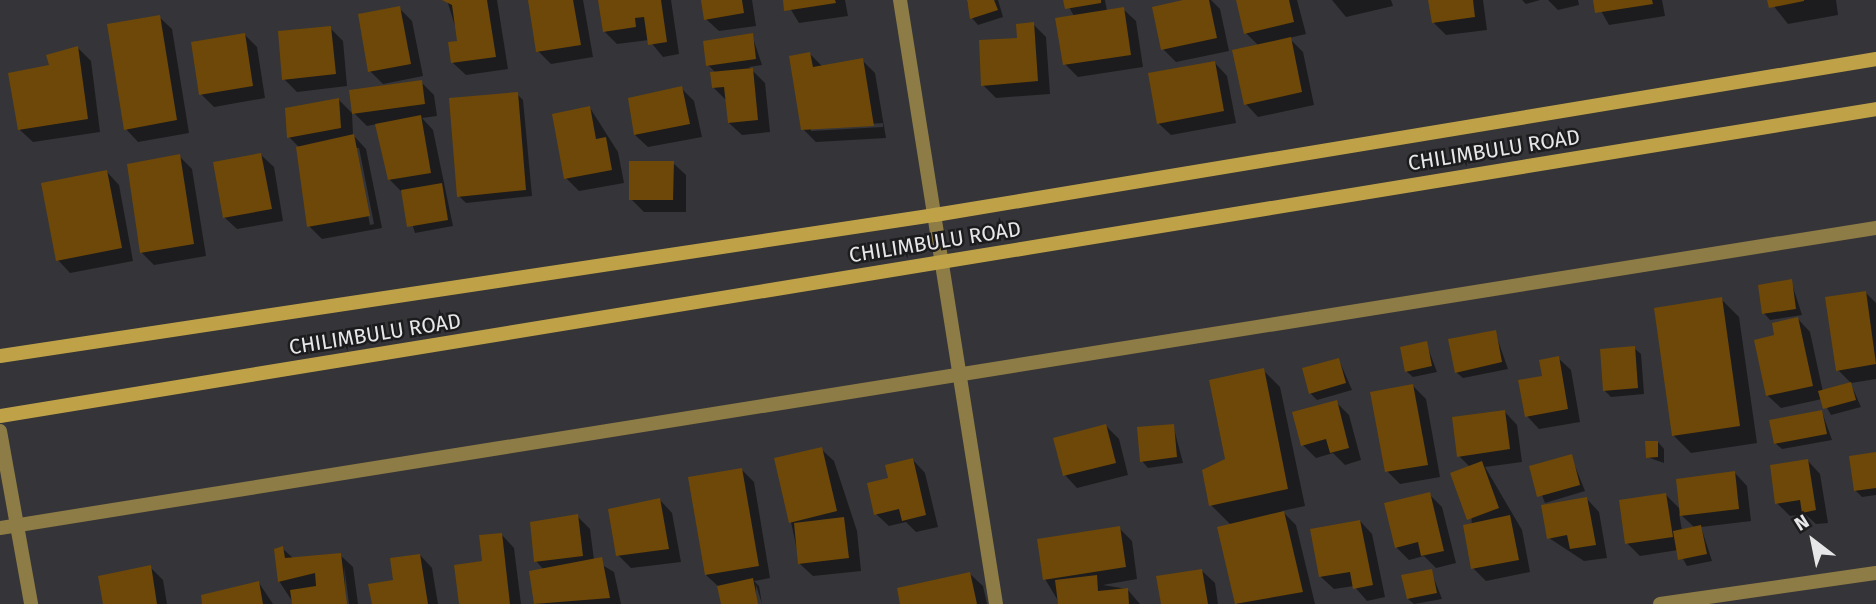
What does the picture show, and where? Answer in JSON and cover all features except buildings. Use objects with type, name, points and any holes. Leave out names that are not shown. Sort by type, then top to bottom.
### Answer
[{"type":"main road","name":"CHILIMBULU ROAD","points":[[0,356],[935,215],[1876,59]]},
{"type":"main road","name":"CHILIMBULU ROAD","points":[[0,416],[1876,109]]},
{"type":"street","points":[[900,0],[962,374],[996,604]]},
{"type":"street","points":[[0,528],[1876,228]]},
{"type":"street","points":[[0,431],[30,604]]},
{"type":"street","points":[[1660,604],[1876,573]]}]
